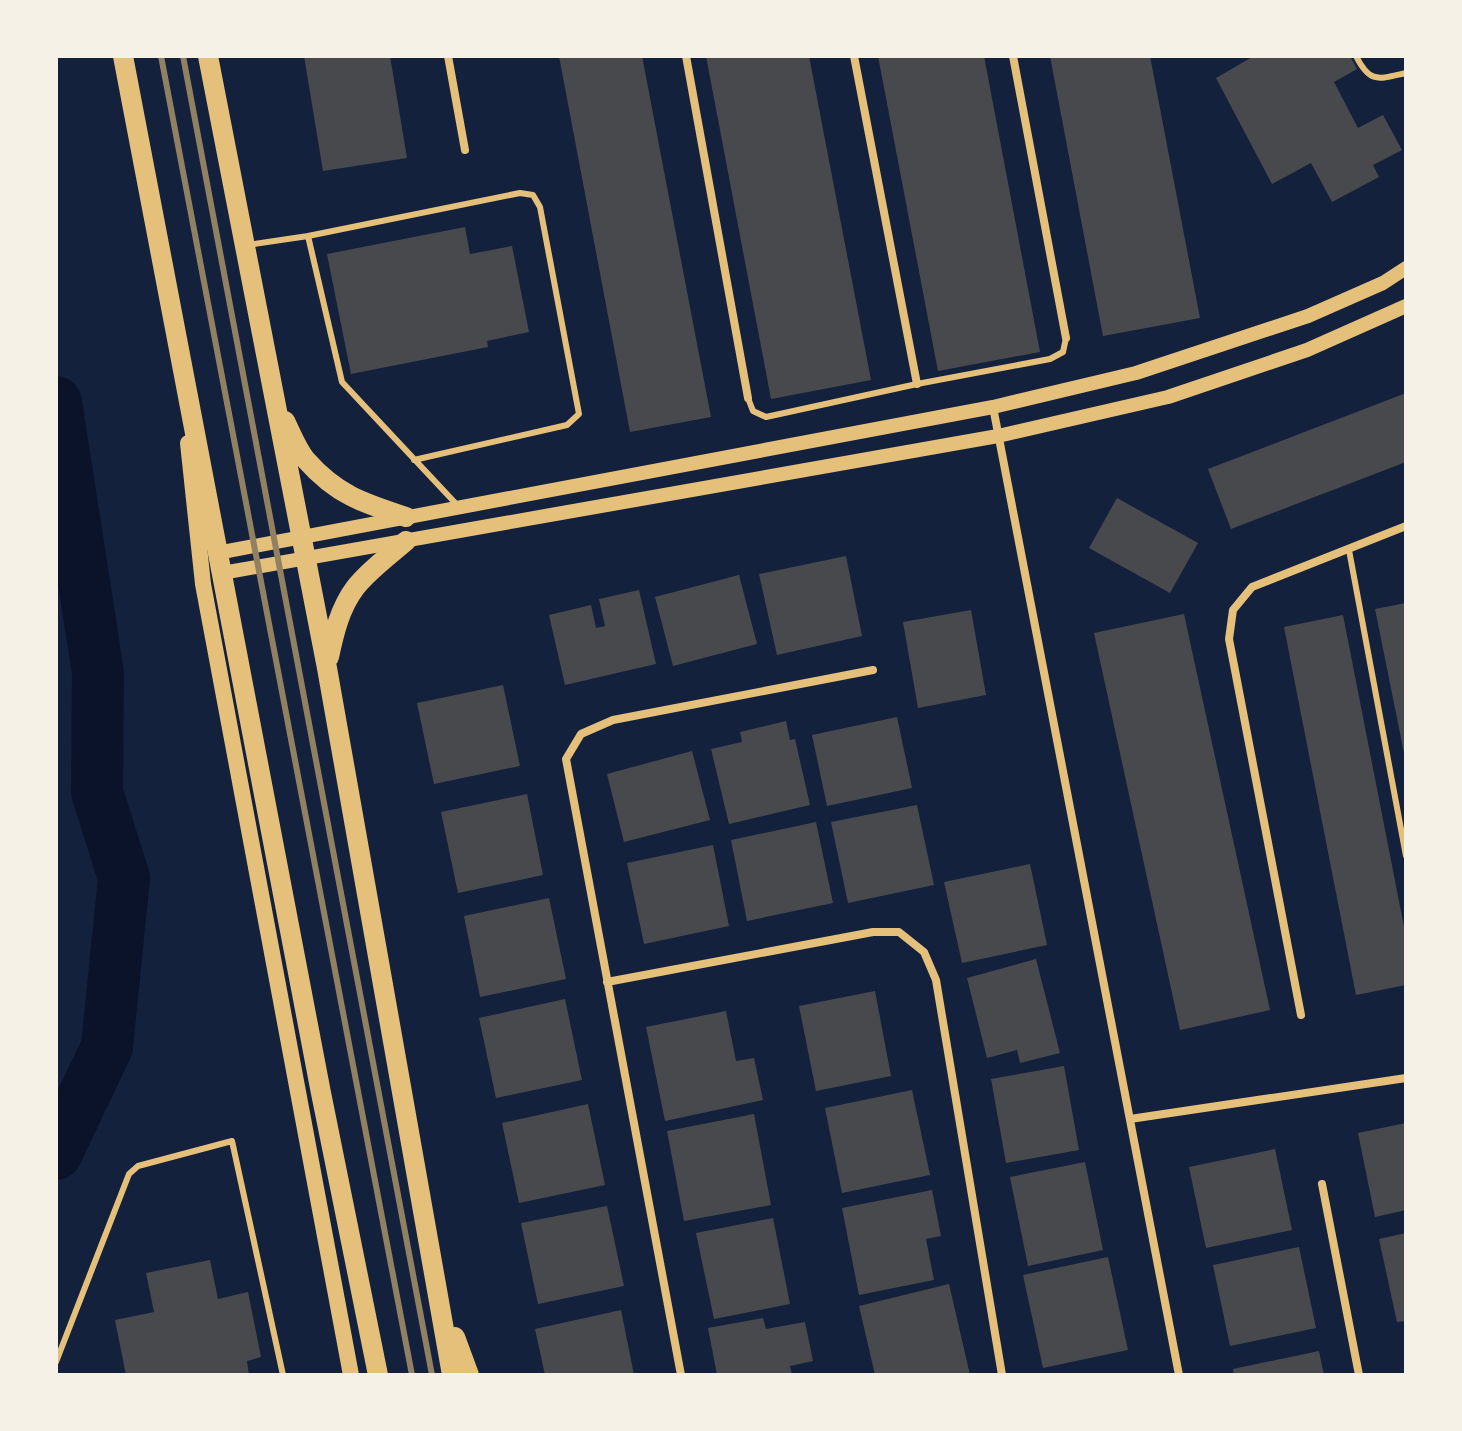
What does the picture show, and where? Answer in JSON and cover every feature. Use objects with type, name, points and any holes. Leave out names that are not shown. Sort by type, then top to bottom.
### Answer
[{"type":"main road","points":[[123,56],[321,1093],[378,1375]]},
{"type":"main road","points":[[208,56],[327,668],[452,1375]]},
{"type":"main road","points":[[178,346],[203,584],[351,1375]]},
{"type":"main road","points":[[275,403],[305,458],[339,490],[360,502],[406,517]]},
{"type":"main road","points":[[327,668],[334,632],[344,606],[356,587],[406,541]]},
{"type":"main road","points":[[436,1289],[469,1375]]},
{"type":"street","points":[[448,56],[465,150]]},
{"type":"street","points":[[686,56],[748,398]]},
{"type":"street","points":[[854,56],[917,384]]},
{"type":"street","points":[[1013,56],[1066,338]]},
{"type":"street","points":[[220,563],[301,537],[993,407],[1136,373],[1308,316],[1383,283],[1406,268]]},
{"type":"street","points":[[220,563],[306,559],[998,436],[1168,397],[1307,350],[1406,306]]},
{"type":"street","points":[[993,407],[1179,1375]]},
{"type":"street","points":[[1301,1015],[1229,639],[1233,610],[1252,587],[1406,526]]},
{"type":"street","points":[[681,1375],[566,759],[581,734],[613,720],[873,670]]},
{"type":"street","points":[[607,982],[873,932],[899,932],[924,952],[936,980],[1002,1375]]},
{"type":"street","points":[[1130,1119],[1406,1078]]},
{"type":"street","points":[[1322,1184],[1359,1375]]},
{"type":"lane","points":[[1356,56],[1363,71],[1370,76],[1406,73]]},
{"type":"lane","points":[[245,245],[308,236],[520,193],[533,195],[540,207],[579,414],[567,425],[414,460]]},
{"type":"lane","points":[[308,236],[342,382],[460,507]]},
{"type":"lane","points":[[748,398],[753,411],[766,417],[1050,359],[1063,352],[1066,338]]},
{"type":"lane","points":[[1349,550],[1406,856]]},
{"type":"lane","points":[[56,1362],[129,1174],[138,1166],[232,1141],[283,1375]]},
{"type":"building","points":[[304,56],[390,56],[407,158],[323,171]]},
{"type":"building","points":[[559,56],[642,56],[711,417],[630,432]]},
{"type":"building","points":[[706,56],[809,56],[871,380],[771,399]]},
{"type":"building","points":[[878,56],[984,56],[1040,352],[938,371]]},
{"type":"building","points":[[1050,56],[1150,56],[1200,318],[1103,336]]},
{"type":"building","points":[[1254,56],[1350,56],[1357,69],[1334,82],[1358,128],[1383,115],[1402,150],[1373,165],[1379,177],[1332,202],[1311,163],[1272,184],[1216,78]]},
{"type":"building","points":[[465,227],[470,254],[512,246],[529,332],[487,341],[488,347],[351,374],[327,254]]},
{"type":"building","points":[[1406,393],[1406,462],[1231,529],[1208,469]]},
{"type":"building","points":[[1117,498],[1198,543],[1170,593],[1089,548]]},
{"type":"building","points":[[846,556],[862,636],[777,655],[759,574]]},
{"type":"building","points":[[739,575],[757,644],[673,666],[655,597]]},
{"type":"building","points":[[639,590],[656,664],[565,685],[549,615],[591,605],[596,628],[605,626],[599,599]]},
{"type":"building","points":[[1406,603],[1406,758],[1405,758],[1375,609]]},
{"type":"building","points":[[971,610],[986,695],[918,708],[903,622]]},
{"type":"building","points":[[1184,614],[1270,1010],[1180,1030],[1094,633]]},
{"type":"building","points":[[1343,615],[1406,937],[1406,985],[1356,995],[1284,627]]},
{"type":"building","points":[[503,685],[520,766],[434,784],[417,703]]},
{"type":"building","points":[[897,717],[912,788],[827,806],[812,735]]},
{"type":"building","points":[[786,721],[790,740],[795,739],[810,805],[729,824],[711,749],[742,742],[740,732]]},
{"type":"building","points":[[692,751],[710,820],[624,842],[607,774]]},
{"type":"building","points":[[527,794],[543,875],[458,893],[441,812]]},
{"type":"building","points":[[917,805],[934,885],[848,903],[831,822]]},
{"type":"building","points":[[816,822],[833,903],[747,921],[731,840]]},
{"type":"building","points":[[713,845],[729,926],[644,944],[627,863]]},
{"type":"building","points":[[1030,864],[1047,945],[962,963],[944,882]]},
{"type":"building","points":[[549,898],[566,979],[480,997],[464,916]]},
{"type":"building","points":[[1036,959],[1060,1053],[1020,1063],[1017,1050],[987,1058],[967,978]]},
{"type":"building","points":[[875,991],[891,1076],[816,1091],[799,1006]]},
{"type":"building","points":[[565,999],[582,1080],[496,1098],[479,1018]]},
{"type":"building","points":[[726,1011],[736,1061],[754,1058],[763,1100],[665,1121],[646,1027]]},
{"type":"building","points":[[1064,1066],[1079,1150],[1006,1163],[991,1079]]},
{"type":"building","points":[[912,1090],[930,1175],[842,1193],[825,1108]]},
{"type":"building","points":[[588,1104],[605,1185],[519,1203],[502,1123]]},
{"type":"building","points":[[754,1114],[771,1205],[684,1221],[667,1131]]},
{"type":"building","points":[[1406,1123],[1406,1210],[1375,1217],[1358,1133]]},
{"type":"building","points":[[1275,1149],[1292,1230],[1206,1248],[1189,1167]]},
{"type":"building","points":[[1085,1162],[1103,1250],[1028,1266],[1010,1177]]},
{"type":"building","points":[[932,1190],[941,1236],[926,1239],[934,1280],[859,1295],[842,1208]]},
{"type":"building","points":[[607,1206],[624,1286],[538,1304],[521,1223]]},
{"type":"building","points":[[773,1218],[790,1304],[714,1319],[696,1233]]},
{"type":"building","points":[[1406,1233],[1406,1321],[1397,1322],[1379,1239]]},
{"type":"building","points":[[1299,1247],[1316,1328],[1230,1346],[1213,1265]]},
{"type":"building","points":[[1108,1257],[1128,1350],[1043,1368],[1023,1275]]},
{"type":"building","points":[[210,1260],[218,1299],[248,1292],[261,1357],[247,1361],[249,1375],[126,1375],[115,1320],[154,1312],[146,1273]]},
{"type":"building","points":[[949,1284],[970,1375],[875,1375],[859,1306]]},
{"type":"building","points":[[621,1310],[634,1375],[545,1375],[535,1329]]},
{"type":"building","points":[[763,1318],[766,1329],[805,1322],[813,1361],[790,1366],[792,1375],[717,1375],[708,1328]]},
{"type":"building","points":[[1319,1351],[1324,1375],[1234,1375],[1233,1369]]},
{"type":"waterway","points":[[56,402],[98,673],[97,792],[124,878],[107,1047],[56,1154]]},
{"type":"railway","points":[[161,56],[412,1375]]},
{"type":"railway","points":[[183,56],[432,1375]]}]
